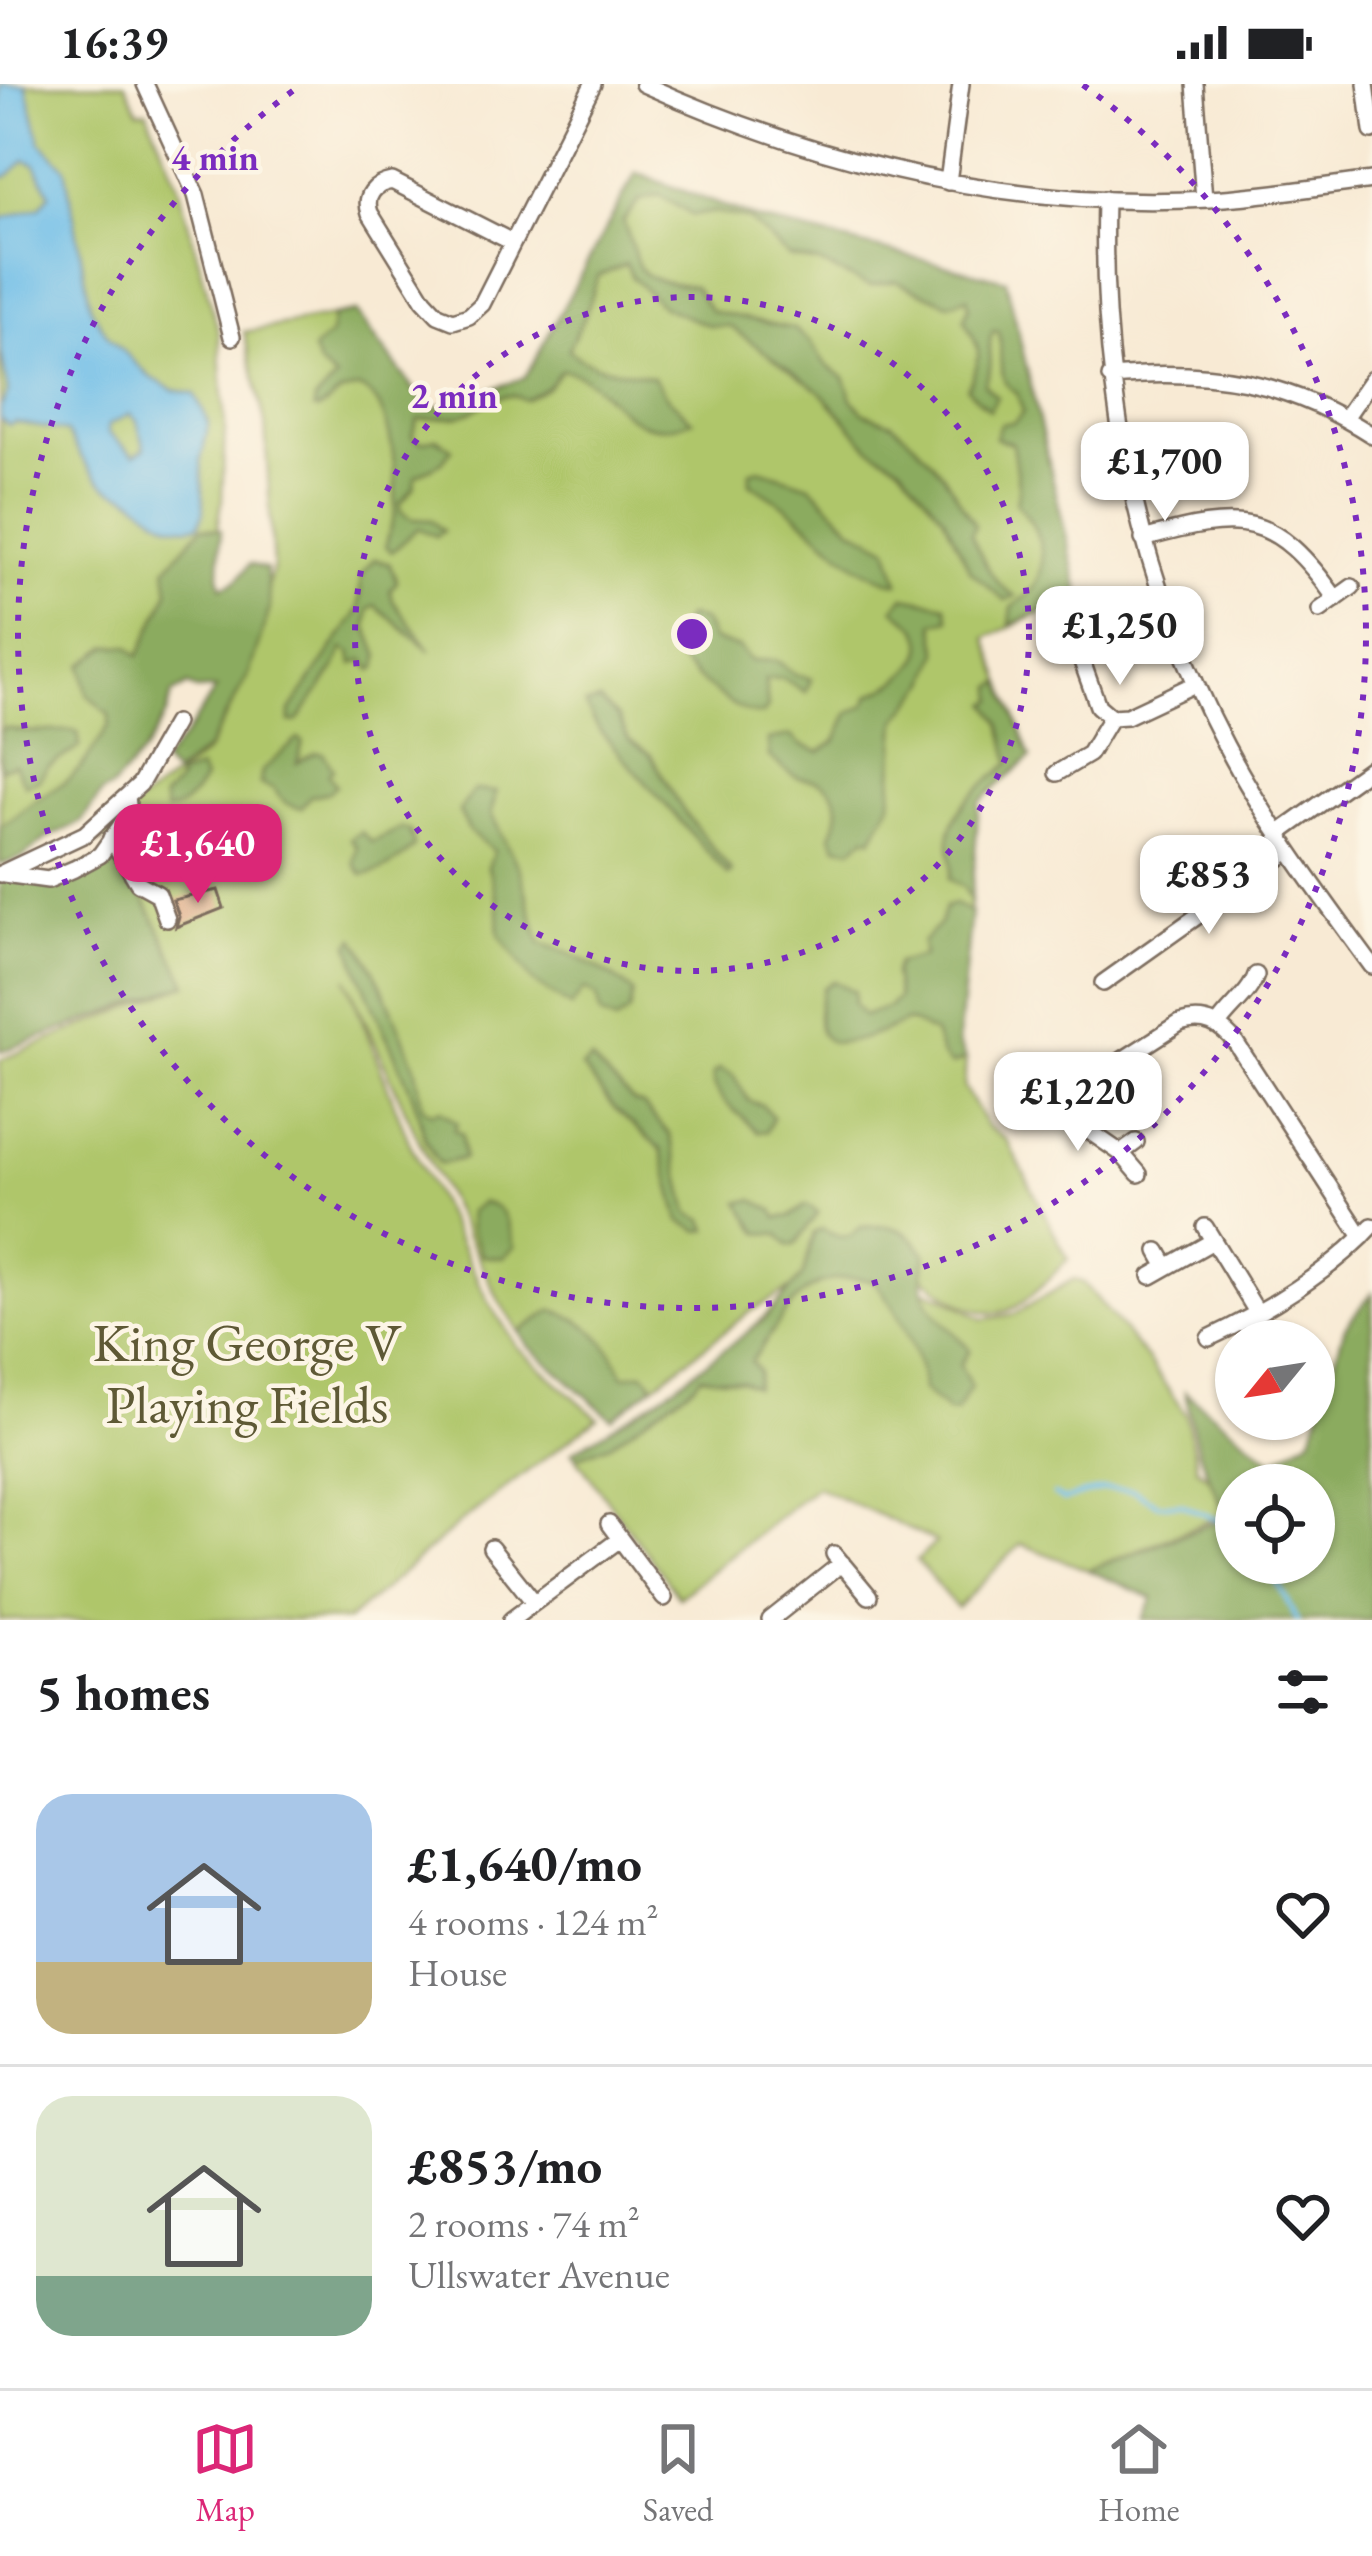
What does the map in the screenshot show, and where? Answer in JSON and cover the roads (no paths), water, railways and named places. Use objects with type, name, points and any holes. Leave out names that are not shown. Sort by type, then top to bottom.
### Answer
[{"type":"street","points":[[512,242],[392,181],[379,185],[368,200],[370,213],[424,301],[447,319],[461,320],[477,311],[593,84]]},
{"type":"street","points":[[644,84],[800,147],[948,182],[1105,199],[1204,199],[1372,180]]},
{"type":"street","points":[[948,182],[961,84]]},
{"type":"street","points":[[1195,84],[1204,199]]},
{"type":"street","points":[[1366,84],[1372,131]]},
{"type":"street","points":[[150,86],[196,195],[232,337]]},
{"type":"street","points":[[1105,199],[1104,302],[1111,377],[1123,461],[1143,539],[1196,684],[1227,749],[1289,851],[1370,960]]},
{"type":"street","points":[[1111,377],[1162,373],[1239,379],[1294,394],[1372,435]]},
{"type":"street","points":[[1345,418],[1372,379]]},
{"type":"street","points":[[1143,539],[1213,521],[1256,526],[1300,551],[1336,599]]},
{"type":"street","points":[[1321,610],[1352,587]]},
{"type":"street","points":[[1070,628],[1098,706],[1111,717],[1127,716],[1196,684]]},
{"type":"street","points":[[1057,773],[1090,754],[1111,717]]},
{"type":"street","points":[[1,874],[85,834],[140,784],[176,723]]},
{"type":"street","points":[[1278,834],[1372,767]]},
{"type":"street","points":[[1,874],[48,880],[100,854],[129,814],[127,796]]},
{"type":"street","points":[[85,834],[100,854]]},
{"type":"street","points":[[111,838],[138,884],[158,894],[167,919]]},
{"type":"street","points":[[1102,983],[1289,851]]},
{"type":"street","points":[[1217,1025],[1252,986],[1256,975]]},
{"type":"street","points":[[1139,1174],[1059,1101],[1180,1024],[1199,1019],[1217,1025],[1236,1043],[1367,1231],[1330,1264],[1244,1320]]},
{"type":"street","points":[[1121,1153],[1136,1142]]},
{"type":"street","points":[[1151,1276],[1209,1234],[1257,1312]]},
{"type":"street","points":[[1158,1251],[1167,1267]]},
{"type":"street","points":[[1209,1338],[1215,1335]]},
{"type":"street","points":[[511,1620],[615,1532],[664,1598]]},
{"type":"street","points":[[491,1548],[534,1602]]},
{"type":"street","points":[[770,1620],[838,1558],[869,1596]]},
{"type":"water","points":[[0,84],[26,84],[40,141],[65,168],[91,309],[109,337],[150,377],[174,390],[195,394],[209,423],[201,459],[204,511],[199,525],[170,524],[106,486],[67,432],[15,422],[9,425],[0,419],[8,392],[0,345],[0,219],[40,207],[50,194],[35,164],[25,160],[7,177],[0,176]],"holes":[[[130,414],[145,448],[134,455],[108,433],[108,425]]]},
{"type":"waterway","points":[[1054,1495],[1063,1500],[1104,1489],[1133,1490],[1158,1504],[1181,1504],[1215,1519]]},
{"type":"waterway","points":[[1278,1584],[1297,1620]]},
{"type":"park label","name":"King George V Playing Fields","points":[[247,1373]]}]
